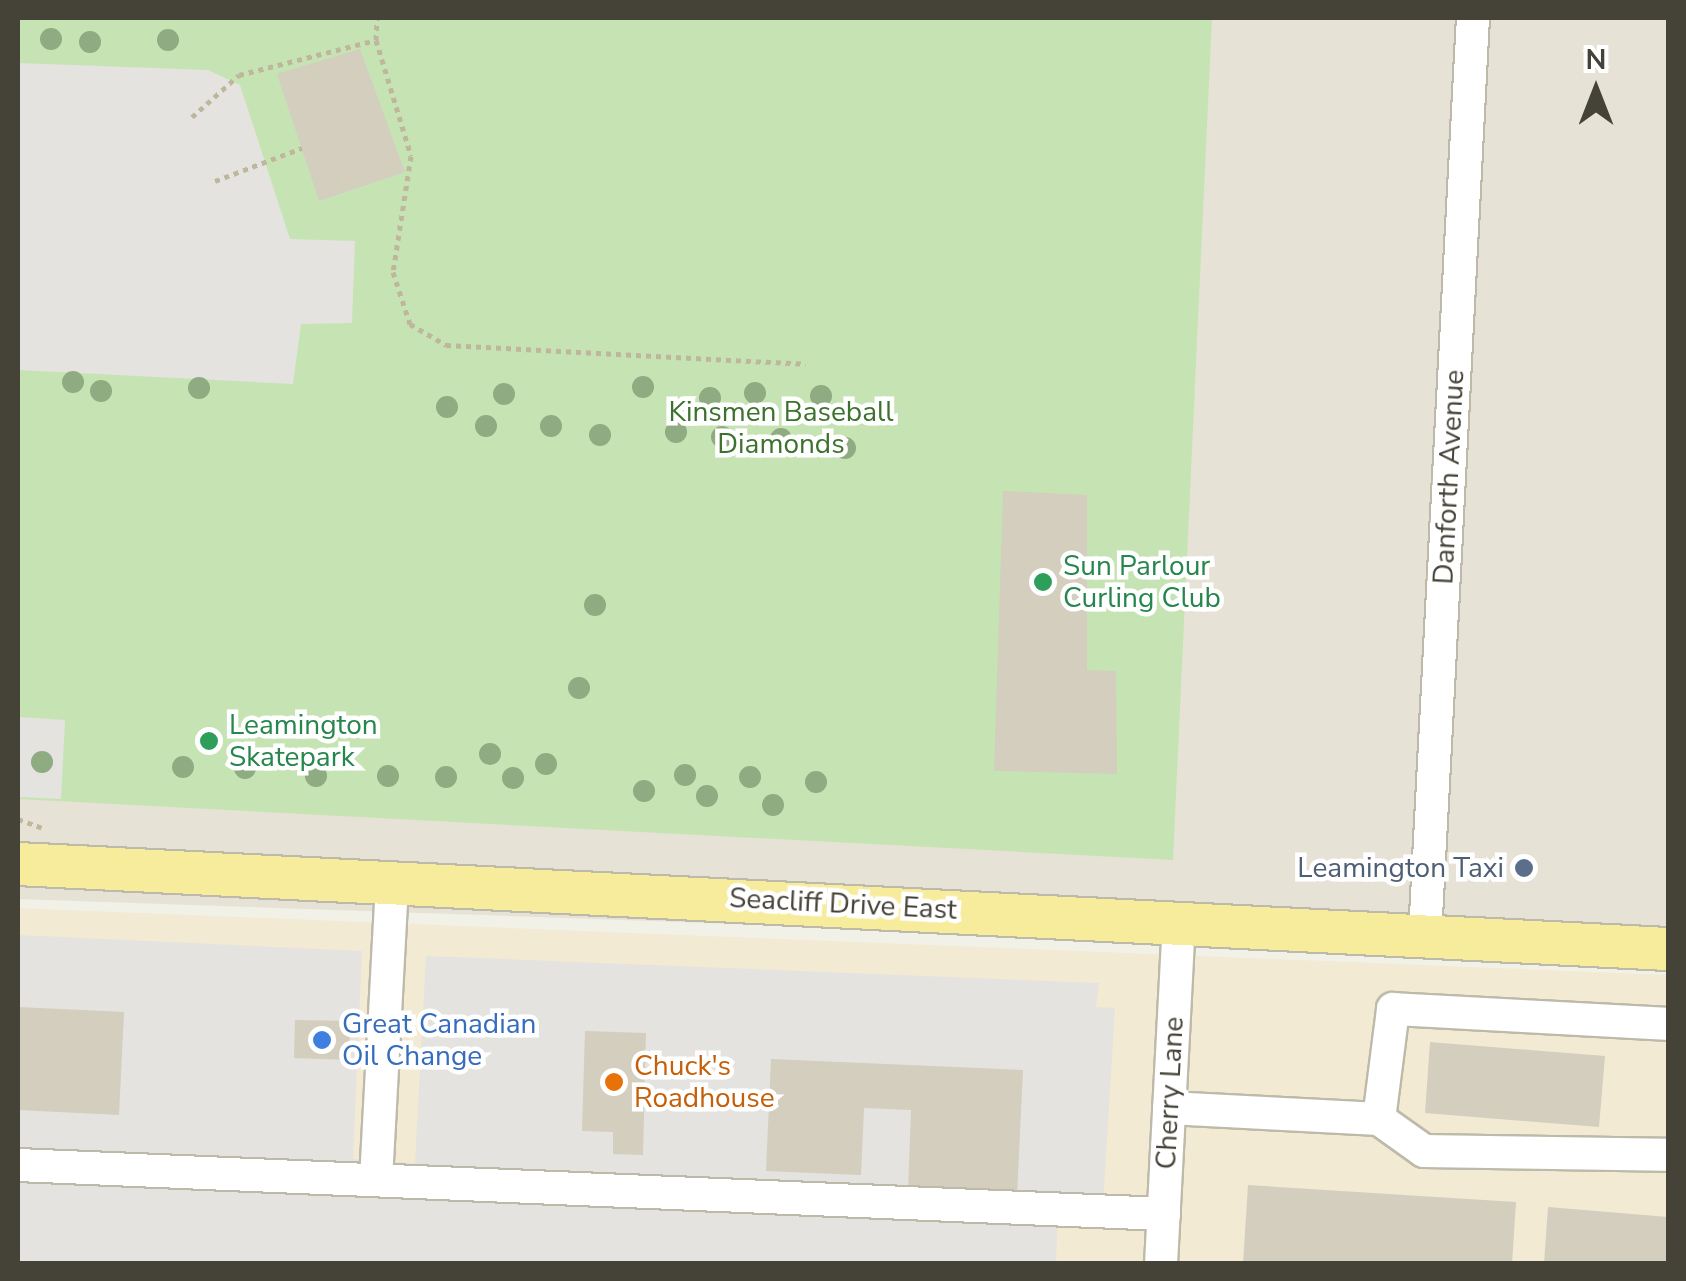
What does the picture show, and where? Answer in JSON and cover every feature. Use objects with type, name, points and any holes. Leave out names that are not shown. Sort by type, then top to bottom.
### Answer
[{"type":"main road","name":"Seacliff Drive East","points":[[18,864],[1668,949]]},
{"type":"street","name":"Danforth Avenue","points":[[1425,936],[1473,18]]},
{"type":"street","points":[[376,1180],[392,881]]},
{"type":"street","name":"Cherry Lane","points":[[1161,1264],[1180,922]]},
{"type":"street","points":[[1379,1119],[1393,1009],[1668,1024]]},
{"type":"street","points":[[1170,1108],[1379,1119],[1424,1151],[1668,1155]]},
{"type":"street","points":[[18,1165],[1164,1214]]},
{"type":"path","points":[[378,18],[376,40],[411,156],[393,272],[410,324],[446,345],[805,364]]},
{"type":"path","points":[[192,117],[239,76],[376,40]]},
{"type":"path","points":[[216,182],[302,148]]},
{"type":"path","points":[[18,819],[57,833]]},
{"type":"shaded area","name":"Kinsmen Baseball Diamonds","points":[[18,18],[1668,18],[1668,968],[1199,940],[18,899]]},
{"type":"shaded area","points":[[18,63],[208,70],[240,85],[290,239],[355,241],[352,323],[301,324],[293,384],[18,370]]},
{"type":"shaded area","points":[[18,717],[65,720],[61,799],[18,797]]},
{"type":"shaded area","points":[[18,908],[1668,975],[1668,1263],[18,1264]]},
{"type":"shaded area","points":[[18,935],[362,951],[353,1159],[415,1163],[426,956],[1099,983],[1096,1007],[1115,1008],[1103,1204],[1058,1204],[1056,1263],[18,1264]]},
{"type":"green space","name":"Kinsmen Baseball Diamonds","points":[[18,18],[1212,18],[1173,860],[18,799]]},
{"type":"building","points":[[360,49],[405,172],[319,201],[277,74]]},
{"type":"building","name":"Sun Parlour Curling Club","points":[[1003,491],[1087,495],[1087,670],[1116,671],[1117,774],[994,771]]},
{"type":"building","points":[[18,1007],[124,1012],[119,1115],[18,1110]]},
{"type":"building","name":"Great Canadian Oil Change","points":[[295,1020],[350,1021],[349,1060],[294,1058]]},
{"type":"building","name":"Chuck's Roadhouse","points":[[585,1031],[646,1033],[643,1155],[613,1154],[613,1132],[582,1131]]},
{"type":"building","points":[[1430,1042],[1605,1056],[1599,1127],[1425,1113]]},
{"type":"building","points":[[771,1059],[1023,1070],[1017,1196],[908,1191],[911,1110],[864,1108],[861,1175],[766,1171]]},
{"type":"building","points":[[1248,1185],[1516,1202],[1512,1264],[1243,1264]]},
{"type":"building","points":[[1548,1207],[1668,1217],[1668,1264],[1544,1264]]},
{"type":"place","name":"Sun Parlour Curling Club","points":[[1043,582]]},
{"type":"place","name":"Leamington Skatepark","points":[[209,741]]},
{"type":"place","name":"Leamington Taxi","points":[[1524,868]]},
{"type":"place","name":"Great Canadian Oil Change","points":[[322,1040]]},
{"type":"place","name":"Chuck's Roadhouse","points":[[614,1082]]}]
